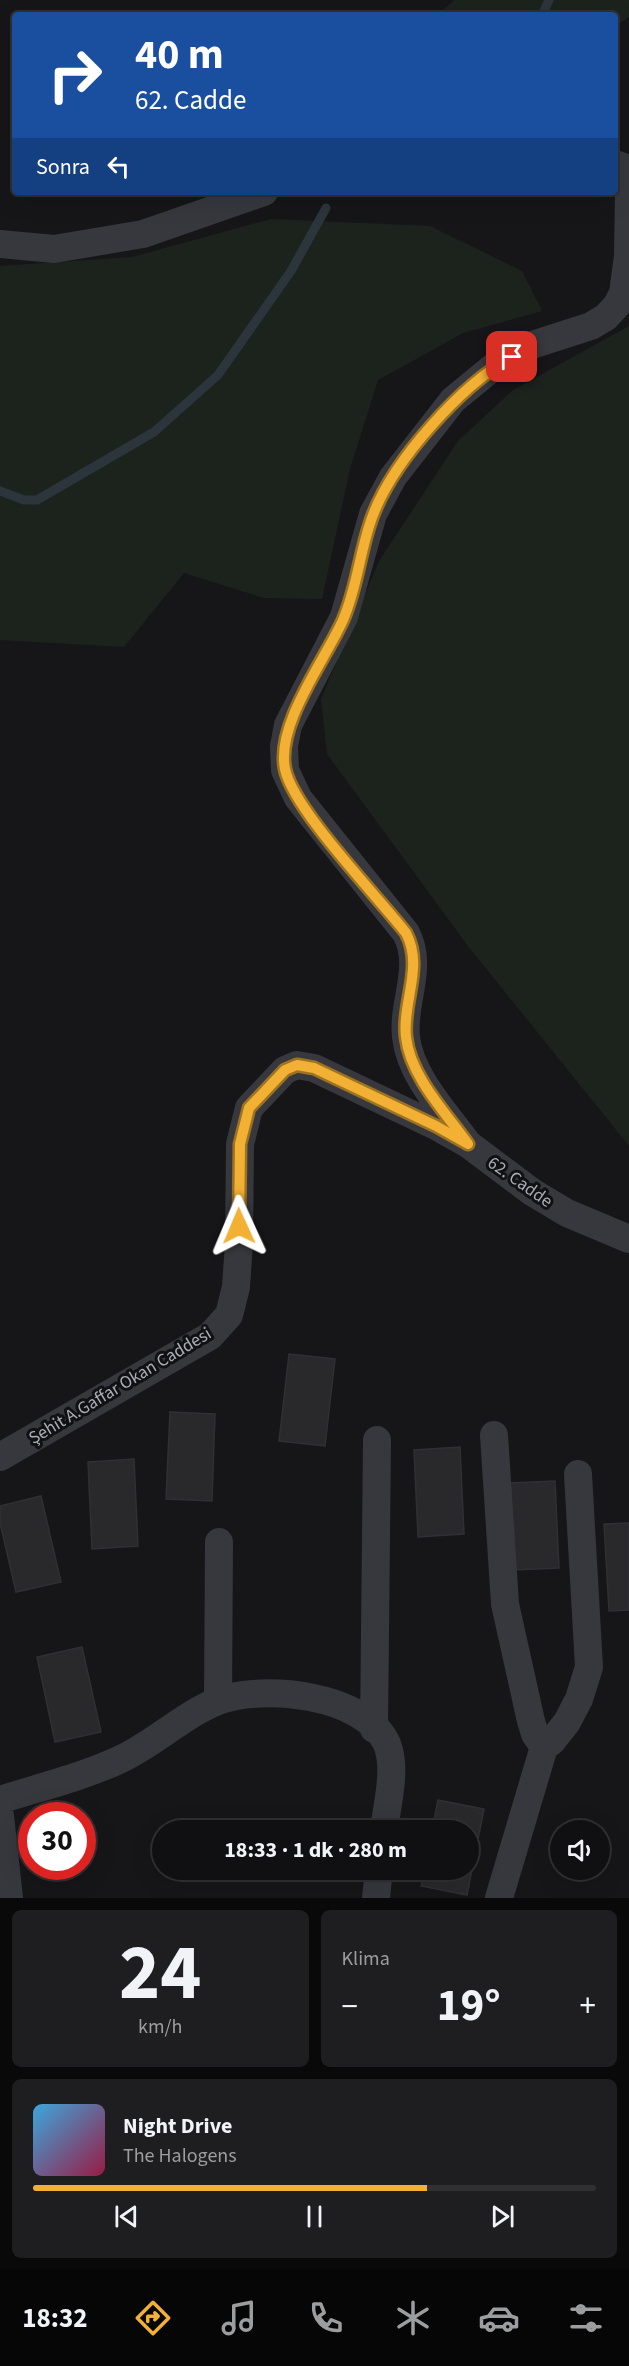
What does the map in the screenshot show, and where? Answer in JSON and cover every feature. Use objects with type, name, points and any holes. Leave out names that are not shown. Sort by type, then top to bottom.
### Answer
[{"type":"street","points":[[468,1144],[410,1057],[406,1035],[411,992],[412,945],[406,933],[298,798],[285,771],[284,746],[288,724],[344,617],[373,514],[393,477],[453,400],[492,368],[532,345],[591,326],[617,305],[623,293],[628,256],[629,190]]},
{"type":"street","points":[[0,244],[54,249],[143,234],[255,195]]},
{"type":"street","name":"62. Cadde","points":[[285,1070],[297,1065],[314,1068],[436,1126],[468,1144],[532,1192],[567,1213],[629,1239]]},
{"type":"street","name":"Şehit A.Gaffar Okan Caddesi","points":[[0,1457],[210,1336],[229,1315],[236,1287],[239,1243],[240,1144],[249,1108],[285,1070]]},
{"type":"street","points":[[494,1435],[505,1604],[531,1721],[535,1734],[544,1747]]},
{"type":"street","points":[[374,1729],[377,1440]]},
{"type":"street","points":[[499,1898],[544,1747],[552,1742],[567,1722],[589,1667],[578,1474]]},
{"type":"street","points":[[218,1701],[219,1542]]},
{"type":"street","points":[[0,1800],[96,1770],[122,1759],[218,1701],[242,1694],[275,1692],[324,1699],[354,1713],[374,1729],[386,1744],[391,1767],[385,1820]]},
{"type":"street","points":[[0,1829],[9,1898]]},
{"type":"street","points":[[376,1898],[378,1880]]},
{"type":"shaded area","points":[[454,0],[629,0],[629,17],[618,24],[618,12],[441,12]]},
{"type":"shaded area","points":[[271,219],[430,226],[522,271],[542,311],[463,333],[378,380],[350,469],[322,599],[264,598],[184,573],[124,647],[0,640],[0,266],[132,257]]},
{"type":"shaded area","points":[[629,326],[629,1146],[468,946],[327,754],[321,699],[379,561],[458,441],[513,390]]},
{"type":"building","points":[[289,1354],[335,1359],[325,1446],[279,1441]]},
{"type":"building","points":[[170,1412],[215,1414],[212,1501],[166,1499]]},
{"type":"building","points":[[460,1447],[464,1534],[418,1537],[414,1450]]},
{"type":"building","points":[[134,1459],[138,1546],[92,1549],[88,1462]]},
{"type":"building","points":[[555,1481],[559,1568],[513,1570],[509,1483]]},
{"type":"building","points":[[41,1496],[61,1582],[16,1592],[0,1523],[0,1506]]},
{"type":"building","points":[[629,1523],[629,1610],[609,1611],[604,1524]]},
{"type":"building","points":[[82,1647],[101,1732],[55,1742],[37,1657]]},
{"type":"building","points":[[438,1800],[484,1809],[479,1834],[479,1820],[434,1820]]},
{"type":"building","points":[[422,1880],[470,1880],[467,1895],[421,1886]]},
{"type":"waterway","points":[[543,12],[549,0]]},
{"type":"waterway","points":[[0,491],[24,500],[37,500],[154,432],[218,375],[291,271],[326,208]]},
{"type":"route","points":[[239,1226],[240,1144],[249,1108],[285,1070],[297,1065],[314,1068],[436,1126],[468,1144],[410,1057],[406,1035],[411,992],[412,945],[406,933],[298,798],[285,771],[284,746],[288,724],[344,617],[373,514],[393,477],[453,400],[492,368],[512,357]]}]
